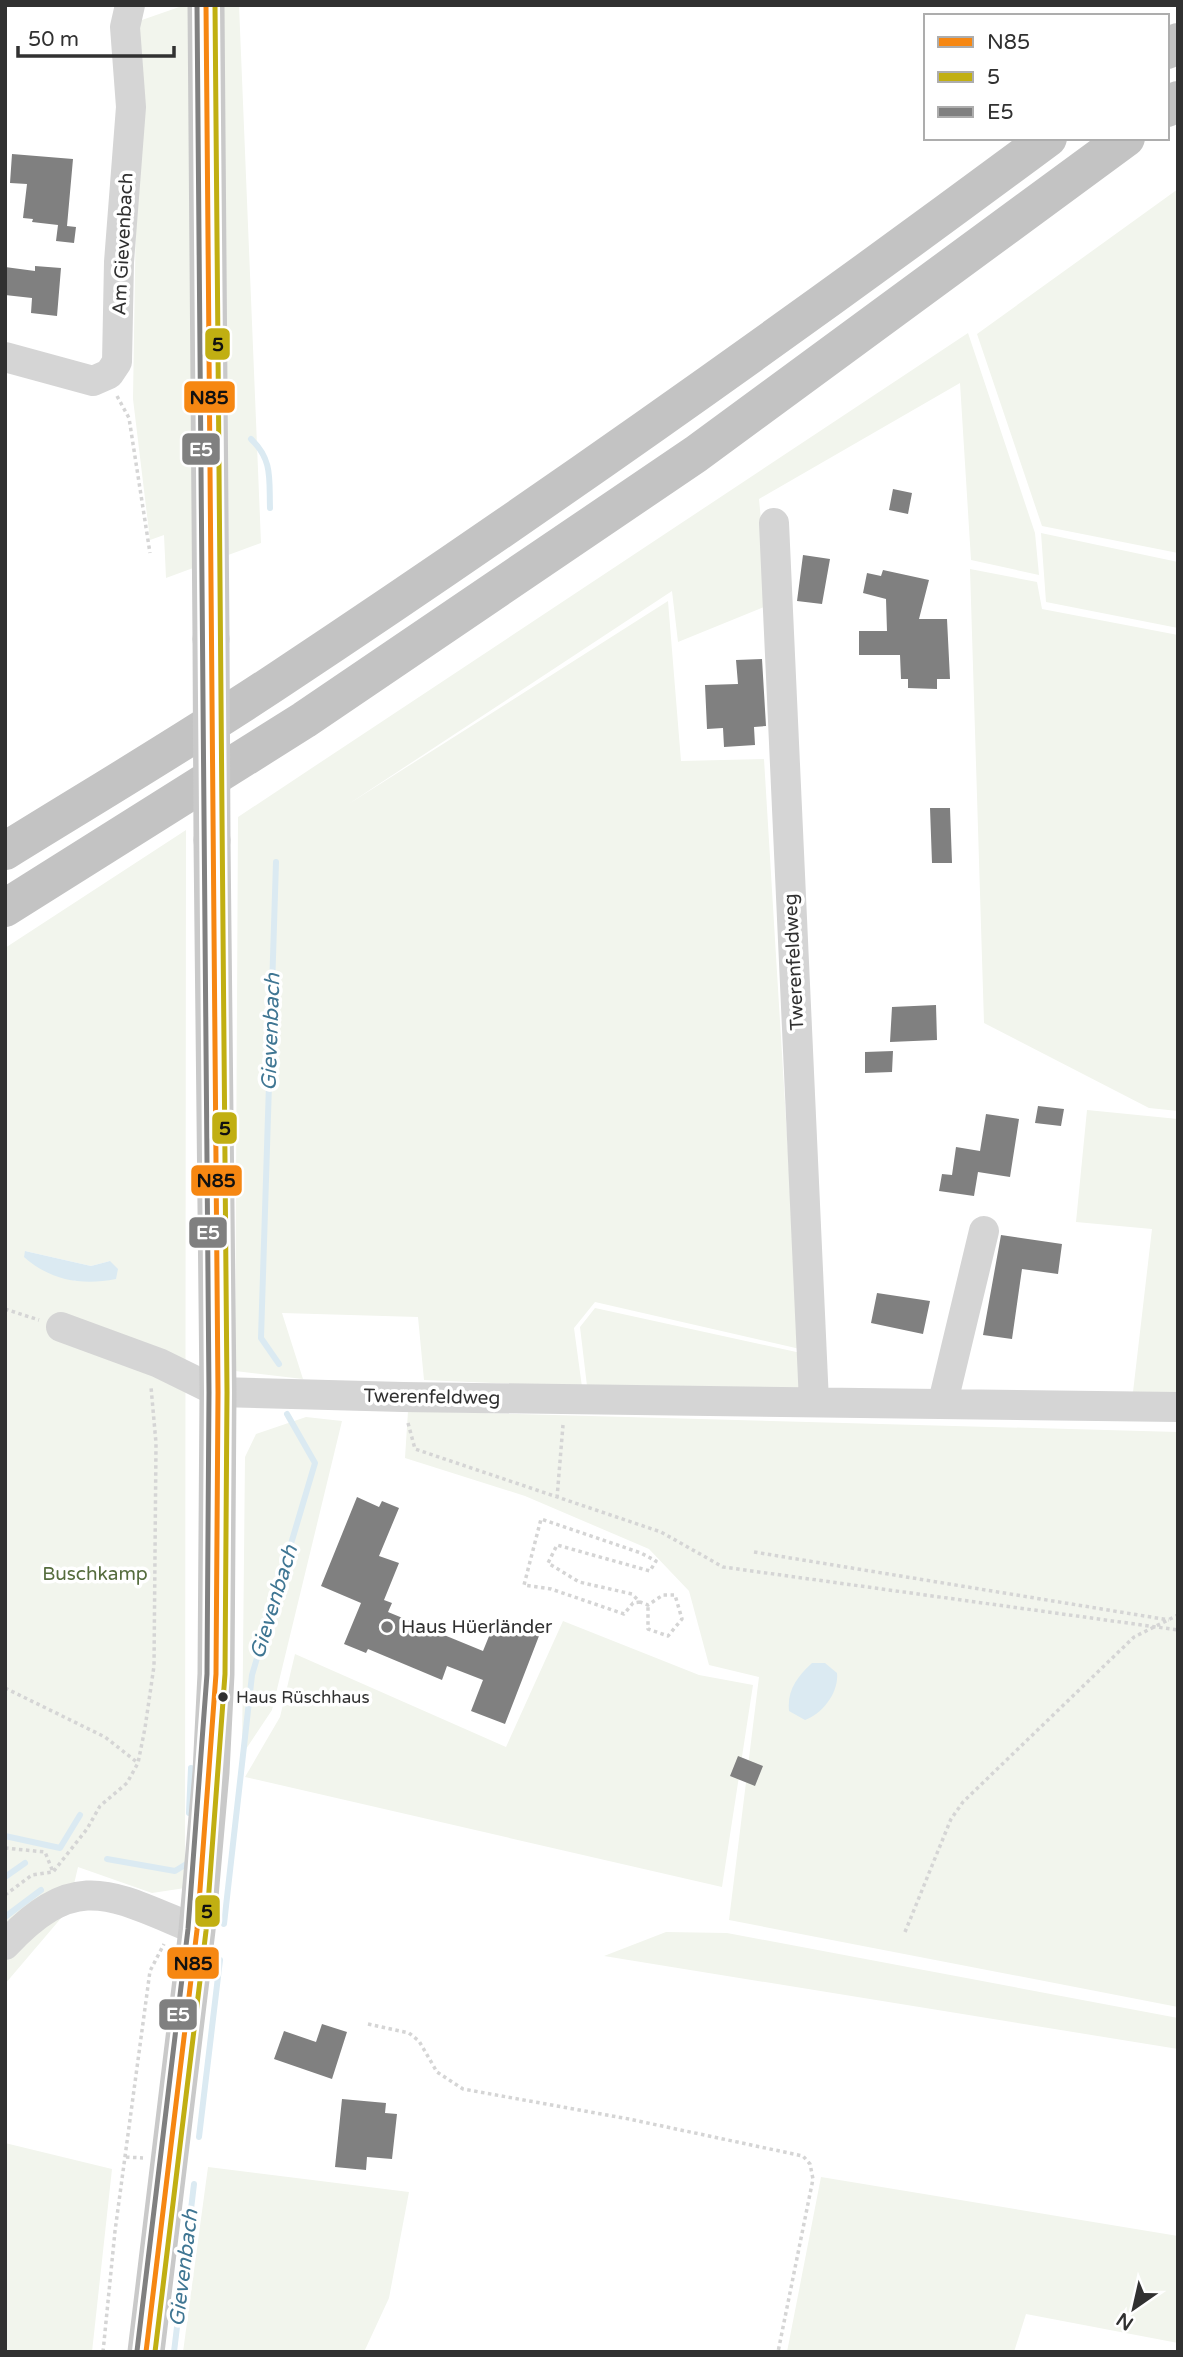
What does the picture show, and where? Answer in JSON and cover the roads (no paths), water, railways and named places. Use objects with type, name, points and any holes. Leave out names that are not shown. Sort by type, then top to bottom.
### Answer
[{"type":"highway","points":[[5,850],[277,681],[465,555],[669,415],[1045,140]]},
{"type":"highway","points":[[5,908],[304,720],[684,462],[1123,140]]},
{"type":"main road","points":[[146,2352],[197,1930],[211,1772],[216,1674],[218,1392],[206,5]]},
{"type":"street","name":"Am Gievenbach","points":[[5,357],[93,381],[108,374],[117,362],[119,262],[131,107],[125,27],[130,5]]},
{"type":"street","name":"Twerenfeldweg","points":[[774,523],[814,1402]]},
{"type":"street","points":[[943,1402],[984,1231]]},
{"type":"street","points":[[61,1328],[159,1363],[218,1392]]},
{"type":"street","name":"Twerenfeldweg","points":[[218,1392],[403,1397],[1178,1407]]},
{"type":"street","points":[[5,1945],[48,1905],[67,1897],[86,1895],[134,1904],[197,1930]]},
{"type":"waterway","name":"Gievenbach","points":[[251,439],[266,462],[270,508]]},
{"type":"waterway","name":"Gievenbach","points":[[276,862],[261,1338],[279,1364]]},
{"type":"waterway","name":"Gievenbach","points":[[224,1924],[252,1675],[315,1463],[287,1414]]},
{"type":"waterway","points":[[189,1813],[191,1768]]},
{"type":"waterway","points":[[5,1836],[60,1848],[80,1815]]},
{"type":"waterway","points":[[107,1859],[175,1871],[188,1863],[188,1859]]},
{"type":"waterway","points":[[5,1877],[25,1863]]},
{"type":"waterway","points":[[5,1917],[41,1890]]},
{"type":"waterway","name":"Gievenbach","points":[[199,2137],[220,1960]]},
{"type":"waterway","name":"Gievenbach","points":[[174,2352],[194,2184]]},
{"type":"place","name":"Haus Hüerländer","points":[[387,1627]]},
{"type":"place","name":"Haus Rüschhaus","points":[[223,1697]]},
{"type":"park label","name":"Buschkamp","points":[[95,1574]]}]
